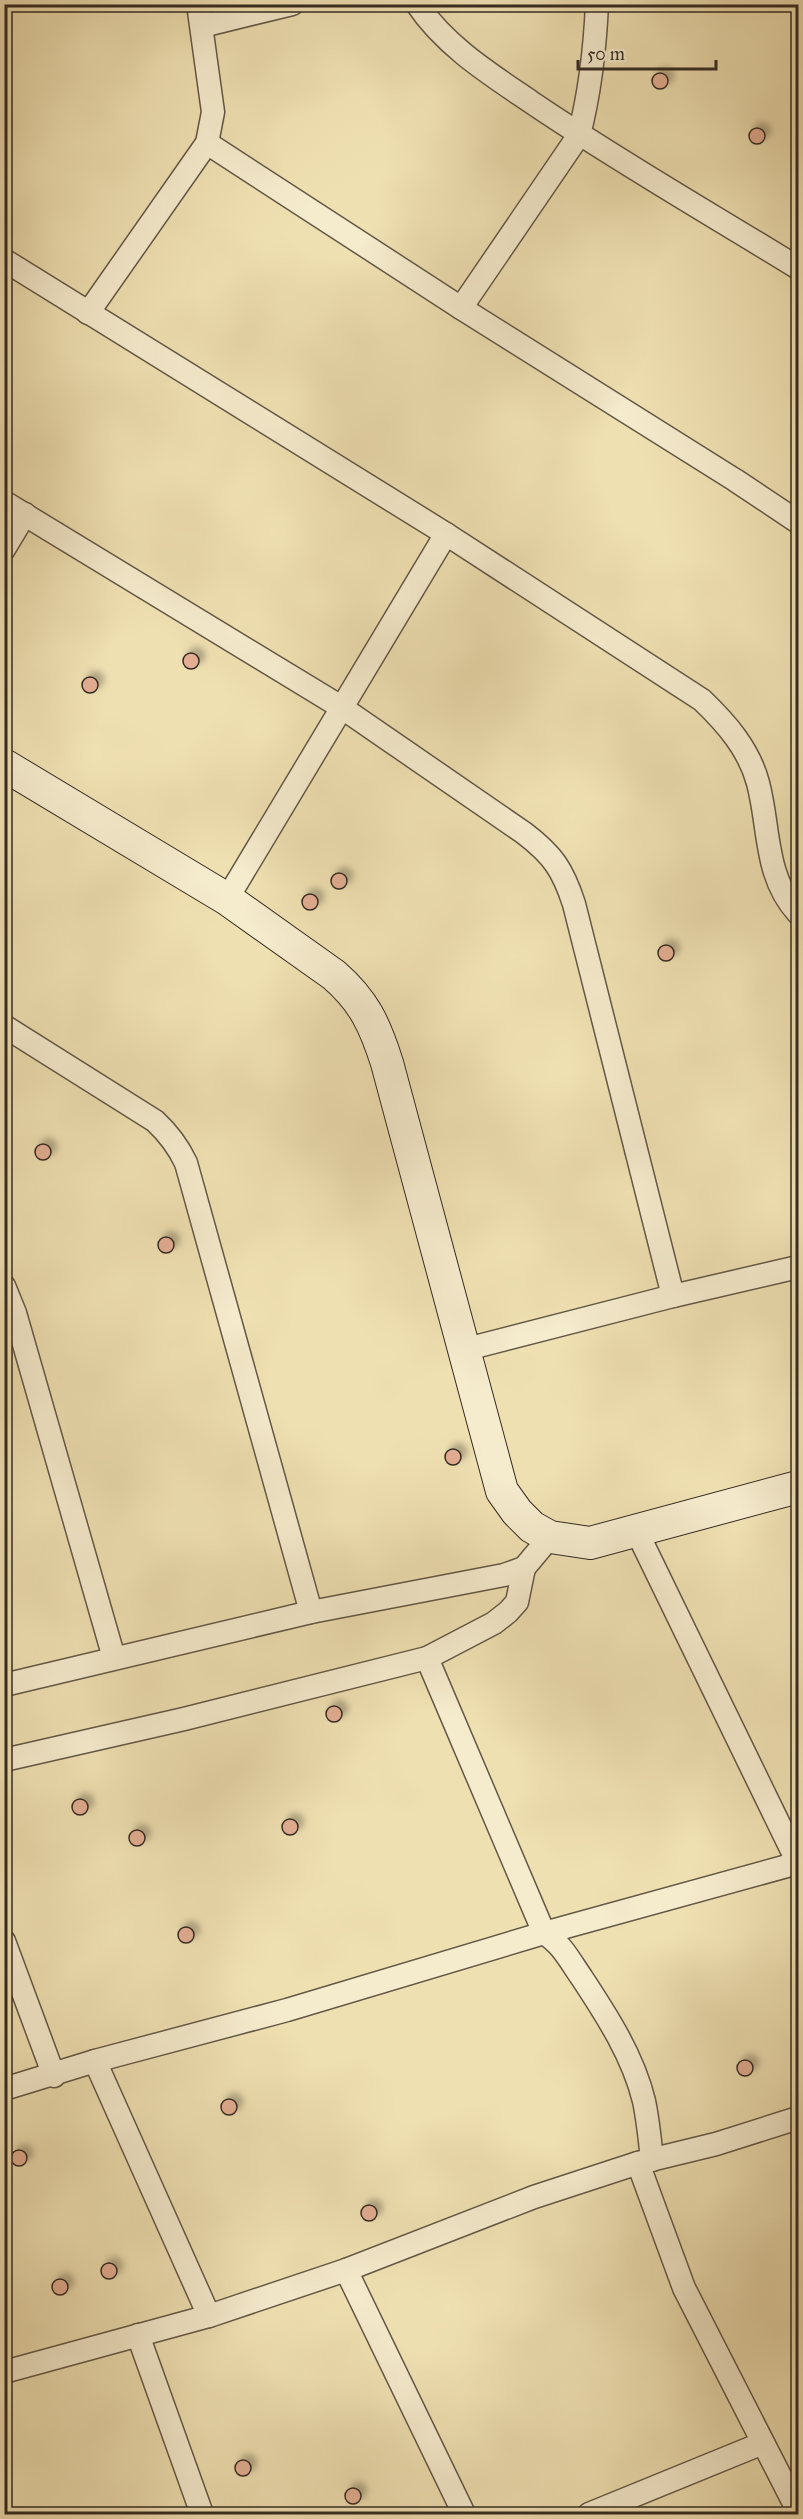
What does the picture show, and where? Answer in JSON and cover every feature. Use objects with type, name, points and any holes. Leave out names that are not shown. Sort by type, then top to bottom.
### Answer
[{"type":"street","points":[[88,312],[207,143],[213,112],[200,15],[292,4]]},
{"type":"street","points":[[417,4],[447,39],[479,67],[579,135],[798,268]]},
{"type":"street","points":[[461,308],[579,135],[590,76],[597,4]]},
{"type":"street","points":[[207,143],[798,522]]},
{"type":"street","points":[[4,260],[446,534],[702,700],[726,722],[742,747],[758,781],[771,863],[777,881],[798,913]]},
{"type":"street","points":[[4,502],[340,707],[524,832],[558,863],[567,880],[574,904],[673,1296]]},
{"type":"street","points":[[4,549],[25,514]]},
{"type":"street","points":[[226,899],[446,534]]},
{"type":"street","points":[[4,765],[226,899],[334,975],[347,987],[368,1014],[387,1063],[502,1491],[517,1512],[532,1527],[550,1537],[590,1543],[636,1530],[796,1494]]},
{"type":"street","points":[[4,1026],[155,1121],[178,1146],[186,1163],[311,1612]]},
{"type":"street","points":[[463,1350],[673,1296],[798,1267]]},
{"type":"street","points":[[4,1286],[15,1313],[114,1658]]},
{"type":"street","points":[[4,2089],[54,2076],[96,2061],[287,2010],[544,1933],[798,1863],[636,1530]]},
{"type":"street","points":[[4,1760],[195,1717],[427,1658],[494,1623],[508,1612],[517,1602],[524,1568],[550,1537]]},
{"type":"street","points":[[4,1685],[311,1612],[504,1575],[524,1568]]},
{"type":"street","points":[[427,1658],[544,1933],[554,1939],[566,1953],[599,2004],[631,2062],[644,2101],[645,2162],[684,2288],[798,2511]]},
{"type":"street","points":[[4,1941],[54,2076]]},
{"type":"street","points":[[96,2061],[209,2316]]},
{"type":"street","points":[[4,2372],[209,2316],[346,2270],[534,2197],[798,2118]]},
{"type":"street","points":[[346,2270],[464,2514]]},
{"type":"street","points":[[138,2335],[202,2514]]},
{"type":"street","points":[[589,2514],[763,2443]]},
{"type":"building","points":[[660,73],[668,81],[660,89],[652,81]]},
{"type":"building","points":[[757,128],[763,130],[765,136],[763,142],[757,144],[751,142],[749,136],[751,130]]},
{"type":"building","points":[[191,653],[199,661],[191,669],[183,661]]},
{"type":"building","points":[[90,677],[96,679],[98,685],[96,691],[90,693],[84,691],[82,685],[84,679]]},
{"type":"building","points":[[339,873],[345,875],[347,881],[345,887],[339,889],[333,887],[331,881],[333,875]]},
{"type":"building","points":[[310,894],[316,896],[318,902],[316,908],[310,910],[304,908],[302,902],[304,896]]},
{"type":"building","points":[[666,945],[672,947],[674,953],[672,959],[666,961],[660,959],[658,953],[660,947]]},
{"type":"building","points":[[43,1144],[49,1146],[51,1152],[49,1158],[43,1160],[37,1158],[35,1152],[37,1146]]},
{"type":"building","points":[[166,1237],[172,1239],[174,1245],[172,1251],[166,1253],[160,1251],[158,1245],[160,1239]]},
{"type":"building","points":[[453,1449],[459,1451],[461,1457],[459,1463],[453,1465],[447,1463],[445,1457],[447,1451]]},
{"type":"building","points":[[334,1706],[340,1708],[342,1714],[340,1720],[334,1722],[328,1720],[326,1714],[328,1708]]},
{"type":"building","points":[[80,1799],[86,1801],[88,1807],[86,1813],[80,1815],[74,1813],[72,1807],[74,1801]]},
{"type":"building","points":[[290,1819],[298,1827],[290,1835],[282,1827]]},
{"type":"building","points":[[137,1830],[143,1832],[145,1838],[143,1844],[137,1846],[131,1844],[129,1838],[131,1832]]},
{"type":"building","points":[[186,1927],[194,1935],[186,1943],[178,1935]]},
{"type":"building","points":[[745,2060],[751,2062],[753,2068],[751,2074],[745,2076],[739,2074],[737,2068],[739,2062]]},
{"type":"building","points":[[229,2099],[235,2101],[237,2107],[235,2113],[229,2115],[223,2113],[221,2107],[223,2101]]},
{"type":"building","points":[[19,2150],[27,2158],[19,2166],[11,2158]]},
{"type":"building","points":[[369,2205],[375,2207],[377,2213],[375,2219],[369,2221],[363,2219],[361,2213],[363,2207]]},
{"type":"building","points":[[109,2263],[115,2265],[117,2271],[115,2277],[109,2279],[103,2277],[101,2271],[103,2265]]},
{"type":"building","points":[[60,2279],[66,2281],[68,2287],[66,2293],[60,2295],[54,2293],[52,2287],[54,2281]]},
{"type":"building","points":[[243,2460],[249,2462],[251,2468],[249,2474],[243,2476],[237,2474],[235,2468],[237,2462]]},
{"type":"building","points":[[353,2488],[359,2490],[361,2496],[359,2502],[353,2504],[347,2502],[345,2496],[347,2490]]}]
